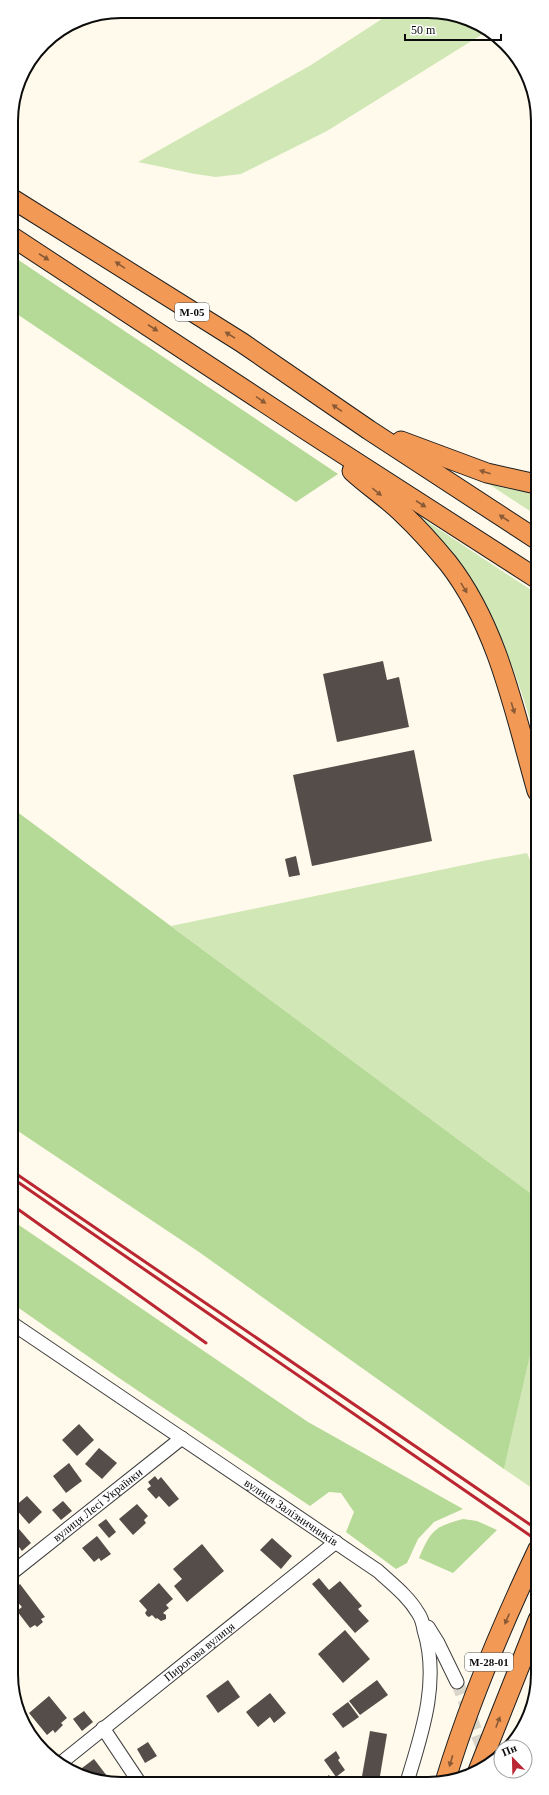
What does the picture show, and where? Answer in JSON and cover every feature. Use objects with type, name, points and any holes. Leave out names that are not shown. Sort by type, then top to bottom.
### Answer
[{"type":"highway","name":"М-05","points":[[18,202],[241,342],[369,430],[531,536]]},
{"type":"highway","points":[[18,241],[306,430],[531,575]]},
{"type":"highway","points":[[306,430],[402,513],[449,564],[474,603],[489,635],[504,678],[531,770]]},
{"type":"highway","points":[[369,430],[487,473],[531,483]]},
{"type":"highway","name":"М-28-01","points":[[446,1775],[457,1741],[477,1690],[531,1564]]},
{"type":"highway","name":"М-28-01","points":[[482,1762],[531,1638]]},
{"type":"street","name":"вулиця Залізничників","points":[[18,1331],[182,1438],[336,1542],[378,1571],[407,1597],[419,1614],[428,1643],[430,1670],[429,1699],[422,1732],[408,1777]]},
{"type":"street","name":"вулиця Лесі Українки","points":[[18,1568],[182,1438]]},
{"type":"street","name":"Пирогова вулиця","points":[[64,1760],[336,1542]]},
{"type":"street","points":[[419,1614],[438,1643],[457,1682]]},
{"type":"street","points":[[103,1728],[136,1777]]},
{"type":"green space","points":[[383,18],[442,19],[461,23],[483,34],[327,131],[241,174],[216,177],[138,162],[311,65]]},
{"type":"green space","points":[[18,260],[338,474],[296,502],[18,315]]},
{"type":"green space","points":[[484,481],[504,488],[531,492],[531,512]]},
{"type":"green space","points":[[419,516],[531,590],[531,722],[513,668],[499,633],[481,598],[444,546]]},
{"type":"green space","points":[[18,812],[531,1194],[531,1351],[504,1469],[199,1252],[18,1131]]},
{"type":"green space","points":[[527,853],[531,863],[531,1194],[171,926]]},
{"type":"green space","points":[[18,1224],[308,1422],[463,1509],[434,1522],[418,1539],[407,1563],[396,1569],[346,1532],[354,1512],[341,1493],[329,1492],[310,1506],[119,1378],[18,1307]]},
{"type":"green space","points":[[531,1351],[531,1487],[504,1469]]},
{"type":"green space","points":[[463,1519],[477,1521],[497,1530],[453,1573],[419,1558],[427,1541],[439,1527]]},
{"type":"building","points":[[383,661],[387,680],[399,677],[409,727],[337,742],[323,674]]},
{"type":"building","points":[[414,750],[432,841],[312,866],[293,775]]},
{"type":"building","points":[[296,856],[300,875],[289,877],[285,859]]},
{"type":"building","points":[[79,1424],[94,1440],[77,1456],[62,1440]]},
{"type":"building","points":[[99,1448],[117,1463],[102,1479],[85,1464]]},
{"type":"building","points":[[69,1463],[82,1481],[66,1493],[53,1476]]},
{"type":"building","points":[[155,1476],[158,1480],[161,1477],[179,1499],[169,1507],[159,1496],[156,1499],[147,1489],[151,1486],[148,1482]]},
{"type":"building","points":[[27,1496],[42,1512],[29,1524],[18,1512],[18,1504]]},
{"type":"building","points":[[63,1501],[72,1511],[61,1520],[52,1510]]},
{"type":"building","points":[[137,1504],[148,1516],[144,1520],[146,1523],[133,1535],[119,1519]]},
{"type":"building","points":[[106,1519],[116,1532],[109,1538],[98,1525]]},
{"type":"building","points":[[19,1529],[31,1543],[22,1551],[18,1546]]},
{"type":"building","points":[[97,1536],[111,1554],[101,1561],[99,1558],[94,1562],[82,1548]]},
{"type":"building","points":[[272,1538],[292,1556],[281,1569],[260,1550]]},
{"type":"building","points":[[202,1544],[224,1571],[187,1602],[174,1586],[182,1579],[173,1569]]},
{"type":"building","points":[[319,1578],[329,1590],[340,1581],[362,1606],[358,1609],[369,1621],[355,1633],[312,1584]]},
{"type":"building","points":[[159,1583],[173,1599],[166,1605],[169,1608],[163,1613],[166,1615],[166,1619],[161,1621],[152,1615],[149,1617],[147,1616],[145,1613],[147,1610],[139,1601]]},
{"type":"building","points":[[20,1584],[45,1617],[41,1619],[43,1622],[37,1627],[35,1625],[30,1628],[18,1612],[18,1610],[22,1607],[18,1603],[18,1586]]},
{"type":"building","points":[[345,1630],[370,1659],[343,1683],[318,1654]]},
{"type":"building","points":[[228,1680],[240,1697],[218,1713],[206,1696]]},
{"type":"building","points":[[377,1680],[388,1695],[360,1715],[349,1701]]},
{"type":"building","points":[[270,1693],[286,1713],[274,1723],[270,1717],[258,1727],[246,1712]]},
{"type":"building","points":[[49,1696],[67,1718],[61,1723],[63,1725],[55,1733],[53,1730],[47,1735],[29,1713]]},
{"type":"building","points":[[348,1702],[359,1717],[343,1728],[332,1714]]},
{"type":"building","points":[[84,1711],[93,1722],[82,1731],[73,1719]]},
{"type":"building","points":[[370,1731],[387,1734],[380,1777],[362,1777]]},
{"type":"building","points":[[148,1742],[157,1756],[145,1763],[137,1749]]},
{"type":"building","points":[[336,1751],[340,1758],[338,1760],[345,1770],[336,1777],[324,1760]]},
{"type":"building","points":[[94,1759],[107,1776],[88,1772],[81,1769]]},
{"type":"tunnel","points":[[457,1682],[486,1757]]},
{"type":"railway","points":[[18,1175],[531,1525]]},
{"type":"railway","points":[[18,1182],[531,1536]]},
{"type":"railway","points":[[18,1209],[206,1343]]}]
